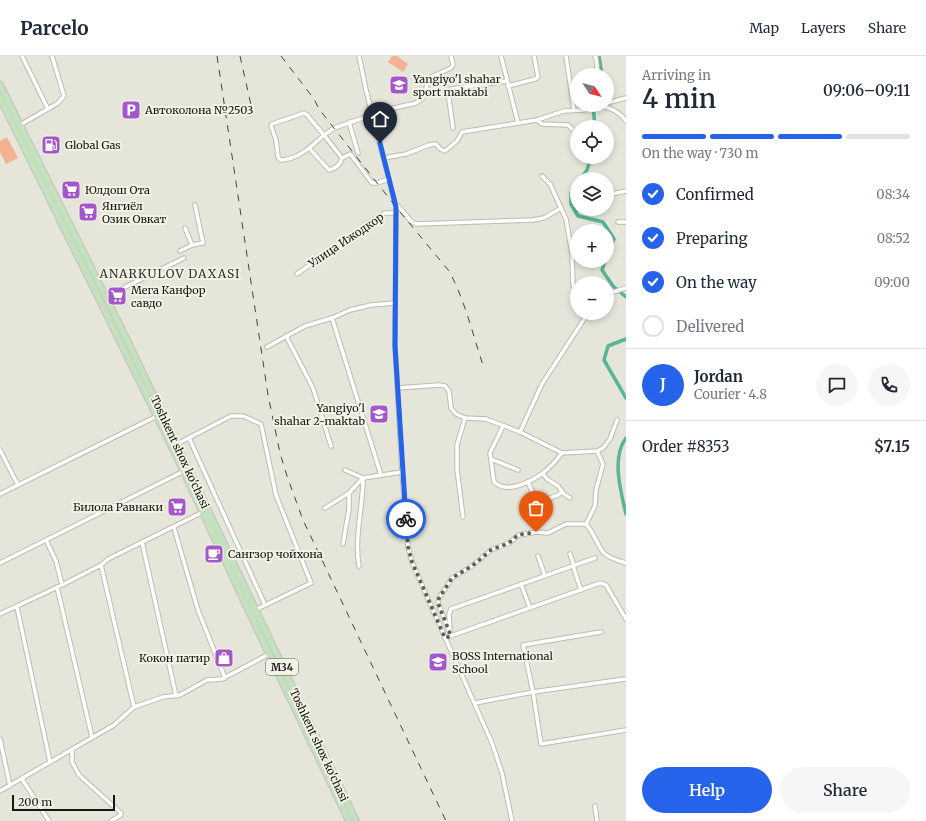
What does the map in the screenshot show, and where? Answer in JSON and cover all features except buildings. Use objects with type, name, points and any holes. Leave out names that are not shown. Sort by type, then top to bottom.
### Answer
[{"type":"main road","name":"Toshkent shox ko'chasi","points":[[0,85],[177,444],[203,512],[349,821]]},
{"type":"main road","name":"Toshkent shox ko'chasi","points":[[0,98],[184,471],[255,610],[356,821]]},
{"type":"street","points":[[22,56],[48,109]]},
{"type":"street","points":[[19,125],[58,103],[64,96],[52,56]]},
{"type":"street","points":[[359,56],[372,114],[395,202],[395,346],[407,539],[410,554],[428,599],[487,731],[498,761],[512,821]]},
{"type":"street","points":[[342,158],[324,135],[308,115],[304,113],[272,124],[271,126],[276,140],[278,157],[280,160],[288,159],[309,148],[324,135],[334,128],[372,114],[416,103],[423,98],[429,78],[451,68],[453,65],[451,56]]},
{"type":"street","points":[[502,56],[518,123]]},
{"type":"street","points":[[508,86],[538,77],[534,56]]},
{"type":"street","points":[[566,56],[570,83]]},
{"type":"street","points":[[595,56],[597,68]]},
{"type":"street","points":[[454,128],[448,92],[451,89],[507,80]]},
{"type":"street","points":[[614,101],[626,98]]},
{"type":"street","points":[[384,158],[406,154],[429,145],[436,144],[440,149],[445,151],[457,141],[462,132],[537,120],[570,110]]},
{"type":"street","points":[[614,110],[621,114],[626,121]]},
{"type":"street","points":[[537,120],[542,124],[568,125],[570,127]]},
{"type":"street","points":[[349,122],[358,153]]},
{"type":"street","points":[[309,148],[329,170],[333,170],[342,161],[342,158],[350,154],[372,182],[377,183],[389,179]]},
{"type":"street","points":[[542,176],[550,184],[566,219],[570,239],[572,276]]},
{"type":"street","points":[[614,194],[626,191]]},
{"type":"street","points":[[395,202],[411,221],[416,224],[532,220],[544,218],[561,208]]},
{"type":"street","points":[[180,251],[192,245],[203,243],[195,205]]},
{"type":"street","name":"Улица Ижодкор","points":[[297,274],[385,212],[396,213]]},
{"type":"street","points":[[618,222],[626,222]]},
{"type":"street","points":[[185,228],[192,245]]},
{"type":"street","points":[[105,297],[184,258]]},
{"type":"street","points":[[614,292],[626,288]]},
{"type":"street","points":[[267,347],[305,326],[332,318],[350,310],[371,305],[395,303]]},
{"type":"street","points":[[332,318],[381,475]]},
{"type":"street","points":[[520,432],[542,384],[583,320]]},
{"type":"street","points":[[286,336],[313,388],[331,446]]},
{"type":"street","points":[[397,388],[440,385],[445,386],[449,391],[450,406],[452,411],[456,414],[465,418],[486,419],[520,432],[562,453],[597,451],[603,448],[610,439],[617,420]]},
{"type":"street","points":[[0,494],[158,416]]},
{"type":"street","points":[[177,444],[231,416],[243,416],[260,424],[276,495],[311,583],[255,610]]},
{"type":"street","points":[[462,517],[457,469],[457,445],[465,418]]},
{"type":"street","points":[[503,426],[490,453],[494,482],[499,486],[508,488],[528,482],[543,474],[562,453]]},
{"type":"street","points":[[189,438],[266,605]]},
{"type":"street","points":[[0,450],[18,485]]},
{"type":"street","points":[[586,524],[594,506],[602,464],[601,458],[597,451]]},
{"type":"street","points":[[491,459],[518,470]]},
{"type":"street","points":[[345,470],[363,478],[402,472]]},
{"type":"street","points":[[0,563],[184,471]]},
{"type":"street","points":[[543,474],[570,498]]},
{"type":"street","points":[[325,508],[350,493],[363,478]]},
{"type":"street","points":[[359,566],[357,553],[363,494],[363,478]]},
{"type":"street","points":[[528,482],[534,496]]},
{"type":"street","points":[[545,500],[562,492]]},
{"type":"street","points":[[343,544],[350,493]]},
{"type":"street","points":[[0,614],[62,585],[142,542],[174,528],[203,512]]},
{"type":"street","points":[[451,634],[438,603],[439,598],[452,578],[472,566],[491,550],[509,543],[518,535],[536,532],[548,533],[566,524],[586,524],[592,531],[603,554],[612,559],[626,563]]},
{"type":"street","points":[[174,528],[198,610],[225,678]]},
{"type":"street","points":[[46,540],[56,561],[62,585]]},
{"type":"street","points":[[142,542],[176,696]]},
{"type":"street","points":[[570,554],[581,590]]},
{"type":"street","points":[[538,556],[545,576]]},
{"type":"street","points":[[451,634],[449,614],[451,609],[595,558]]},
{"type":"street","points":[[101,565],[134,707]]},
{"type":"street","points":[[445,638],[451,634],[600,583],[606,585],[626,619]]},
{"type":"street","points":[[521,584],[530,608]]},
{"type":"street","points":[[57,587],[92,737]]},
{"type":"street","points":[[17,606],[50,762]]},
{"type":"street","points":[[601,632],[523,645],[533,692],[541,744],[626,730]]},
{"type":"street","points":[[0,791],[114,725],[134,707],[163,697],[176,696],[207,680],[220,680],[269,654]]},
{"type":"street","points":[[475,703],[533,692],[626,680]]},
{"type":"street","points":[[0,739],[10,786]]},
{"type":"street","points":[[72,749],[72,762],[79,774],[121,813],[121,815],[111,821]]},
{"type":"street","points":[[22,779],[48,821]]},
{"type":"street","points":[[595,806],[597,821]]},
{"type":"shaded area","points":[[392,56],[397,56],[408,64],[403,72],[388,62]]},
{"type":"shaded area","points":[[7,137],[18,158],[6,164],[0,152],[0,141]]},
{"type":"waterway","points":[[599,56],[601,68]]},
{"type":"waterway","points":[[594,112],[594,120]]},
{"type":"waterway","points":[[586,172],[589,164]]},
{"type":"waterway","points":[[578,216],[603,222],[604,224]]},
{"type":"waterway","points":[[603,268],[602,270],[613,286],[626,297]]},
{"type":"waterway","points":[[626,339],[608,346],[604,360],[626,398]]},
{"type":"waterway","points":[[626,438],[621,446],[618,465],[618,475],[626,514]]},
{"type":"railway","points":[[217,56],[268,395],[280,453],[303,520],[446,821]]},
{"type":"railway","points":[[240,56],[253,114]]},
{"type":"railway","points":[[281,56],[314,99],[319,109],[396,207],[449,271],[460,294],[484,368]]},
{"type":"way so far","points":[[406,519],[408,547],[412,562],[445,638],[451,636],[438,603],[439,598],[449,585],[452,578],[472,566],[491,550],[509,543],[518,535],[536,532]]},
{"type":"place","name":"Yangiyo'l shahar sport maktabi","points":[[399,85]]},
{"type":"place","name":"Автоколона №2503","points":[[131,110]]},
{"type":"place","name":"Global Gas","points":[[51,145]]},
{"type":"place","name":"Юлдош Ота","points":[[71,190]]},
{"type":"place","name":"Янгиёл Озик Овкат","points":[[88,212]]},
{"type":"place","name":"Мега Канфор савдо","points":[[117,296]]},
{"type":"place","name":"Yangiyo'l shahar 2-maktab","points":[[379,414]]},
{"type":"place","name":"Билола Равнаки","points":[[177,507]]},
{"type":"place","name":"Сангзор чойхона","points":[[214,554]]},
{"type":"place","name":"Кокон патир","points":[[224,658]]},
{"type":"place","name":"BOSS International School","points":[[438,662]]},
{"type":"district","name":"ANARKULOV DAXASI","points":[[170,274]]},
{"type":"route","points":[[380,143],[396,207],[395,346],[397,402],[406,519]]}]
